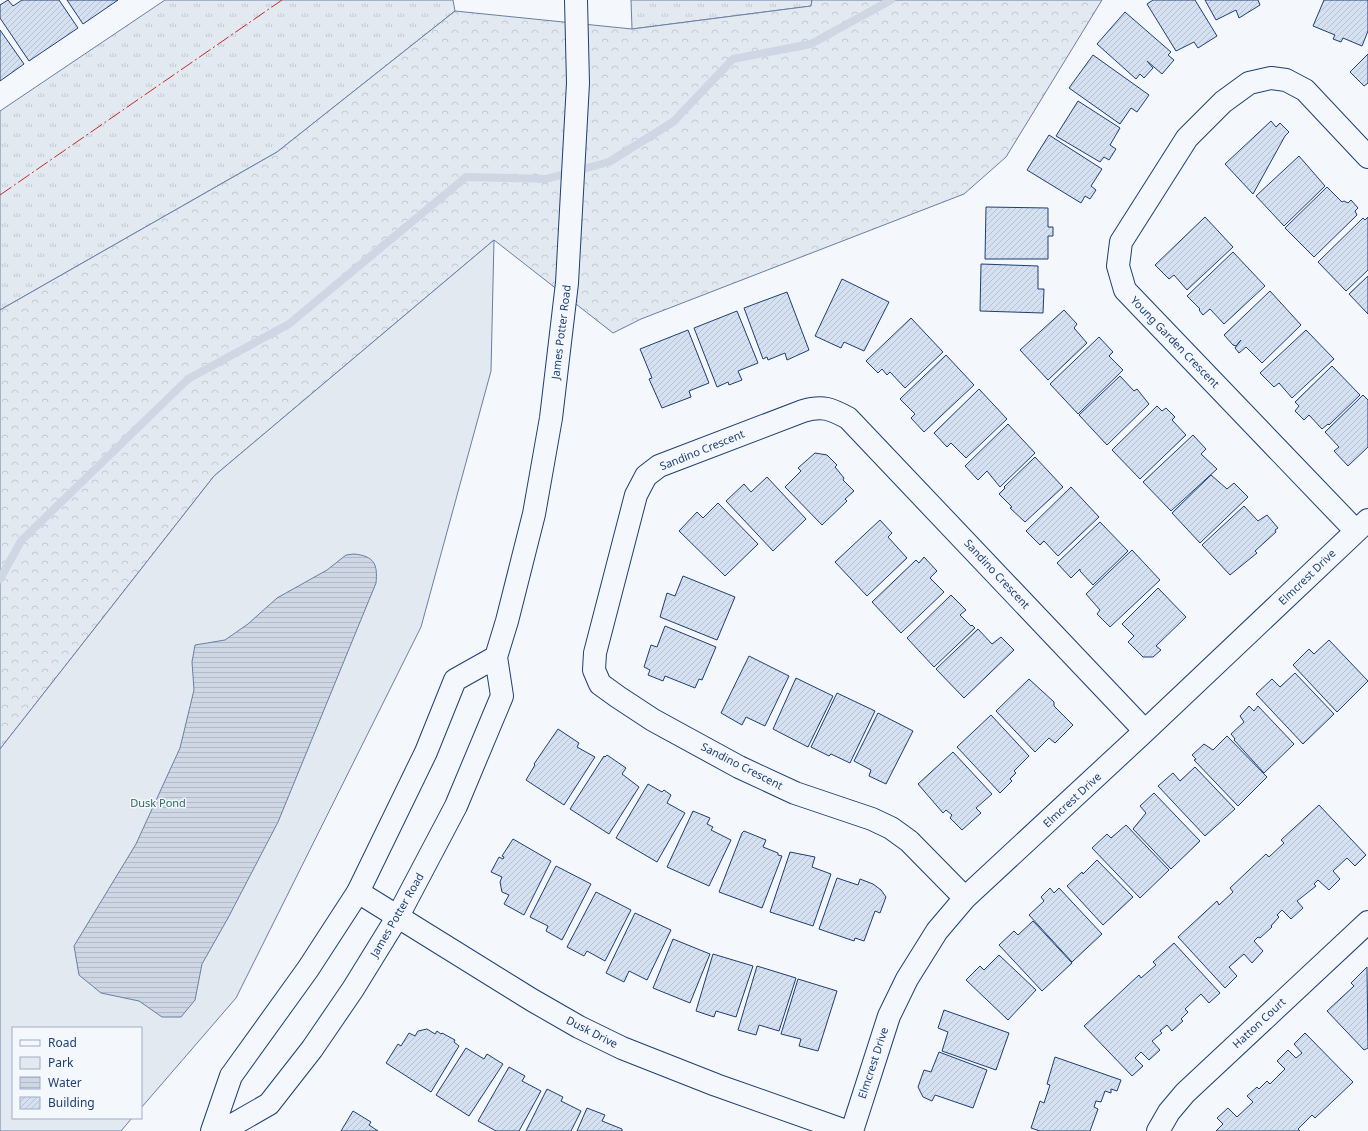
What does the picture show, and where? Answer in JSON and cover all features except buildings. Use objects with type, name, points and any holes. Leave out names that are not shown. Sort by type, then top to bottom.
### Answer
[{"type":"street","name":"James Potter Road","points":[[222,1131],[269,1104],[320,1037],[353,989],[398,916],[456,806],[502,696],[496,657],[507,621],[534,514],[551,418],[567,283],[578,83],[576,0]]},
{"type":"street","name":"Young Garden Crescent","points":[[1362,526],[1125,290],[1118,266],[1121,242],[1187,138],[1223,102],[1249,83],[1271,78],[1286,80],[1305,90],[1368,157]]},
{"type":"street","name":"Sandino Crescent","points":[[965,898],[909,841],[891,828],[872,819],[795,793],[739,767],[653,720],[600,684],[594,670],[595,653],[636,495],[646,476],[659,466],[803,411],[817,407],[834,410],[848,418],[1145,732]]},
{"type":"street","name":"Elmcrest Drive","points":[[852,1131],[882,1034],[897,999],[928,945],[965,898],[1145,732],[1362,526]]},
{"type":"street","points":[[212,1131],[231,1076],[308,970],[358,892],[426,752],[455,680],[496,657]]},
{"type":"street","name":"Dusk Drive","points":[[358,892],[532,1000],[579,1027],[622,1048],[716,1085],[846,1131]]},
{"type":"street","name":"Hatton Court","points":[[1158,1131],[1169,1112],[1185,1093],[1368,922]]},
{"type":"green space","points":[[165,0],[453,0],[455,11],[277,152],[0,310],[0,111]]},
{"type":"green space","points":[[631,0],[812,0],[811,6],[632,29]]},
{"type":"green space","points":[[812,0],[1102,0],[1006,157],[964,194],[641,319],[613,333],[494,240],[214,476],[0,749],[0,310],[277,152],[455,11],[632,29],[811,6]]},
{"type":"green space","name":"Dusk Pond","points":[[494,240],[491,371],[421,627],[236,998],[142,1107],[142,1027],[12,1027],[12,1119],[131,1119],[121,1131],[0,1131],[0,749],[214,476]]},
{"type":"water","points":[[354,554],[366,557],[373,562],[376,571],[376,583],[278,822],[228,918],[202,964],[195,1000],[181,1017],[162,1017],[139,1001],[101,993],[79,975],[74,946],[136,844],[180,748],[194,690],[192,662],[195,645],[225,640],[248,624],[277,598],[327,570],[346,555]]},
{"type":"waterway","points":[[0,579],[21,541],[188,379],[289,324],[466,177],[546,179],[609,162],[673,122],[733,59],[811,44],[891,0]]},
{"type":"power","points":[[0,195],[282,0]]}]
